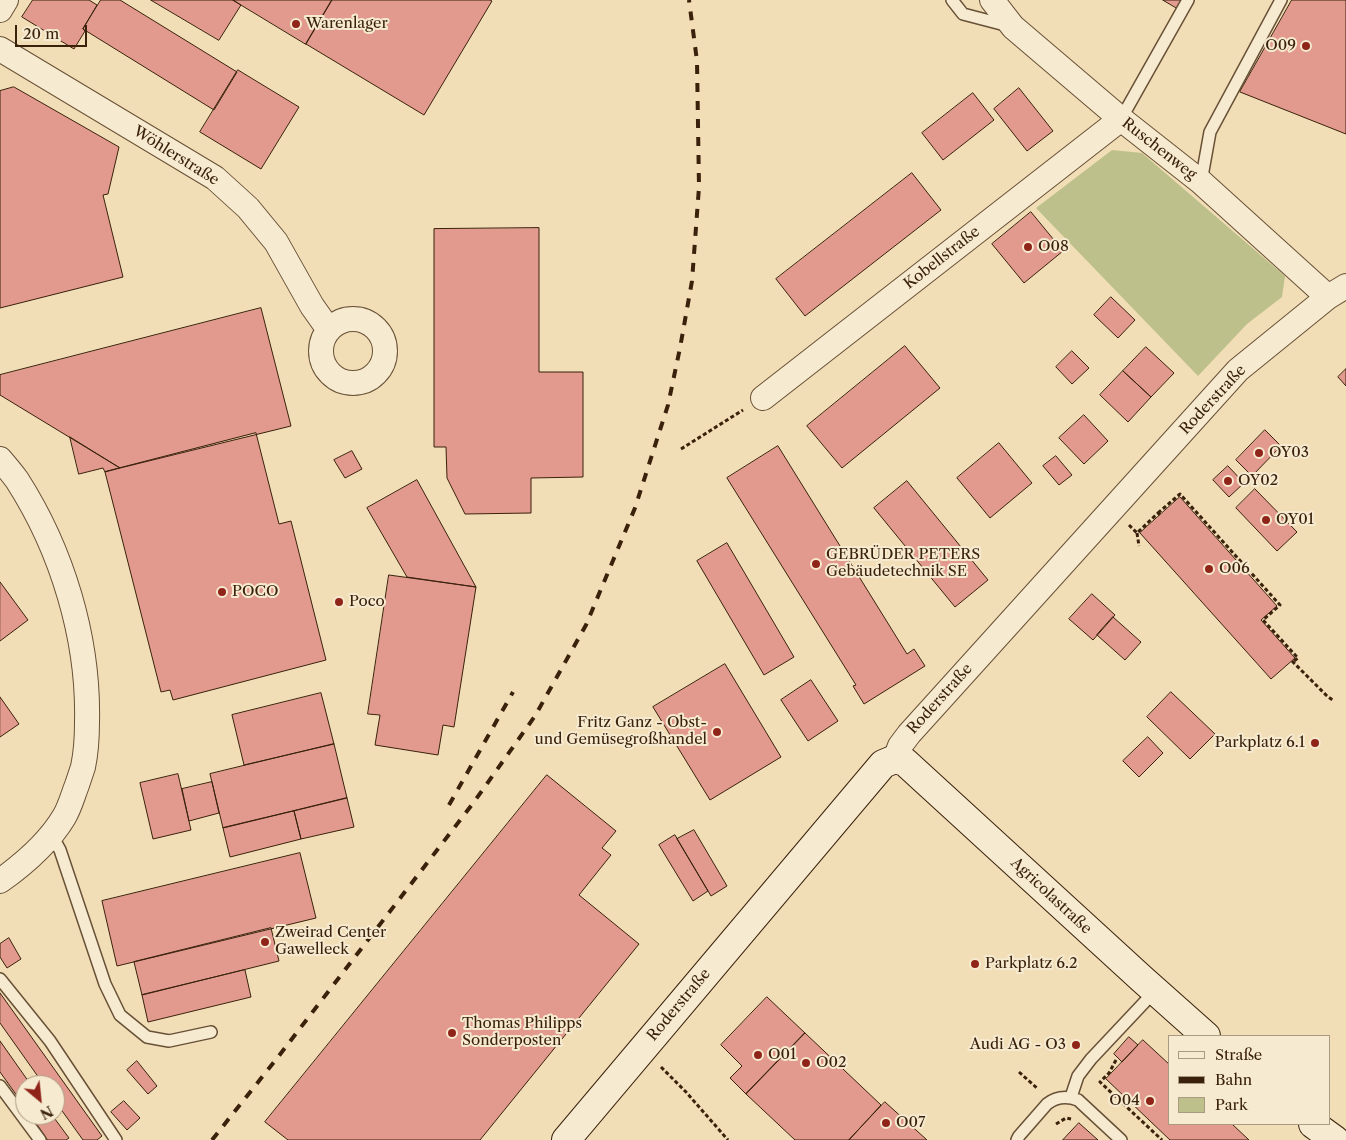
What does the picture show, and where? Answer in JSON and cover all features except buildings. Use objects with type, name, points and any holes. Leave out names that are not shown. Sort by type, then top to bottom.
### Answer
[{"type":"street","points":[[0,10],[6,0]]},
{"type":"street","name":"Ruschenweg","points":[[992,0],[1013,27],[1121,118],[1337,292]]},
{"type":"street","name":"Wöhlerstraße","points":[[0,49],[215,178],[248,208],[276,242],[312,306],[329,330]]},
{"type":"street","name":"Kobellstraße","points":[[763,398],[1121,118]]},
{"type":"street","name":"Roderstraße","points":[[566,1140],[883,764],[895,759],[900,746],[921,720],[1238,370],[1337,292]]},
{"type":"street","points":[[0,459],[16,479],[38,519],[56,559],[69,595],[78,631],[85,669],[88,702],[83,766],[65,816],[51,834],[17,869],[0,881]]},
{"type":"street","name":"Agricolastraße","points":[[895,759],[905,762],[1205,1035]]},
{"type":"street","points":[[1315,1125],[1335,1140]]},
{"type":"lane","points":[[952,0],[963,14],[1013,27]]},
{"type":"lane","points":[[1121,118],[1188,0]]},
{"type":"lane","points":[[1201,182],[1210,132],[1281,0]]},
{"type":"lane","points":[[51,834],[60,850],[106,984],[120,1015],[147,1037],[162,1040],[169,1041],[211,1032]]},
{"type":"lane","points":[[0,979],[50,1041],[116,1140]]},
{"type":"lane","points":[[1070,1097],[1078,1076],[1091,1059],[1155,991]]},
{"type":"lane","points":[[0,1086],[40,1140]]},
{"type":"lane","points":[[1017,1140],[1051,1101],[1063,1097],[1078,1100],[1120,1140]]},
{"type":"path","points":[[681,449],[763,398]]},
{"type":"path","points":[[1137,533],[1180,494],[1280,605],[1263,620],[1298,658],[1292,662],[1334,701]]},
{"type":"path","points":[[1129,525],[1137,533],[1139,546]]},
{"type":"path","points":[[642,1050],[686,1092],[728,1140]]},
{"type":"path","points":[[1118,1058],[1109,1073],[1100,1082],[1162,1140]]},
{"type":"path","points":[[1019,1072],[1031,1083]]},
{"type":"path","points":[[1052,1128],[1066,1118],[1076,1120]]},
{"type":"green space","points":[[1112,150],[1142,153],[1285,276],[1282,297],[1247,324],[1198,376],[1036,208]]},
{"type":"railway","points":[[212,1140],[474,802],[535,716],[586,625],[635,508],[668,405],[692,281],[699,187],[697,61],[689,0]]},
{"type":"railway","points":[[449,805],[513,692]]},
{"type":"place","name":"Warenlager","points":[[296,24]]},
{"type":"place","name":"O09","points":[[1306,46]]},
{"type":"place","name":"O08","points":[[1028,247]]},
{"type":"place","name":"OY03","points":[[1259,453]]},
{"type":"place","name":"OY02","points":[[1228,481]]},
{"type":"place","name":"OY01","points":[[1266,520]]},
{"type":"place","name":"GEBRÜDER PETERS Gebäudetechnik SE","points":[[816,564]]},
{"type":"place","name":"O06","points":[[1209,569]]},
{"type":"place","name":"POCO","points":[[222,592]]},
{"type":"place","name":"Poco","points":[[339,602]]},
{"type":"place","name":"Fritz Ganz - Obst- und Gemüsegroßhandel","points":[[717,732]]},
{"type":"place","name":"Parkplatz 6.1","points":[[1315,743]]},
{"type":"place","name":"Zweirad Center Gawelleck","points":[[265,942]]},
{"type":"place","name":"Parkplatz 6.2","points":[[975,964]]},
{"type":"place","name":"Thomas Philipps Sonderposten","points":[[452,1033]]},
{"type":"place","name":"Audi AG - O3","points":[[1076,1045]]},
{"type":"place","name":"O01","points":[[758,1055]]},
{"type":"place","name":"O02","points":[[806,1063]]},
{"type":"place","name":"O04","points":[[1150,1101]]},
{"type":"place","name":"O07","points":[[886,1123]]}]
